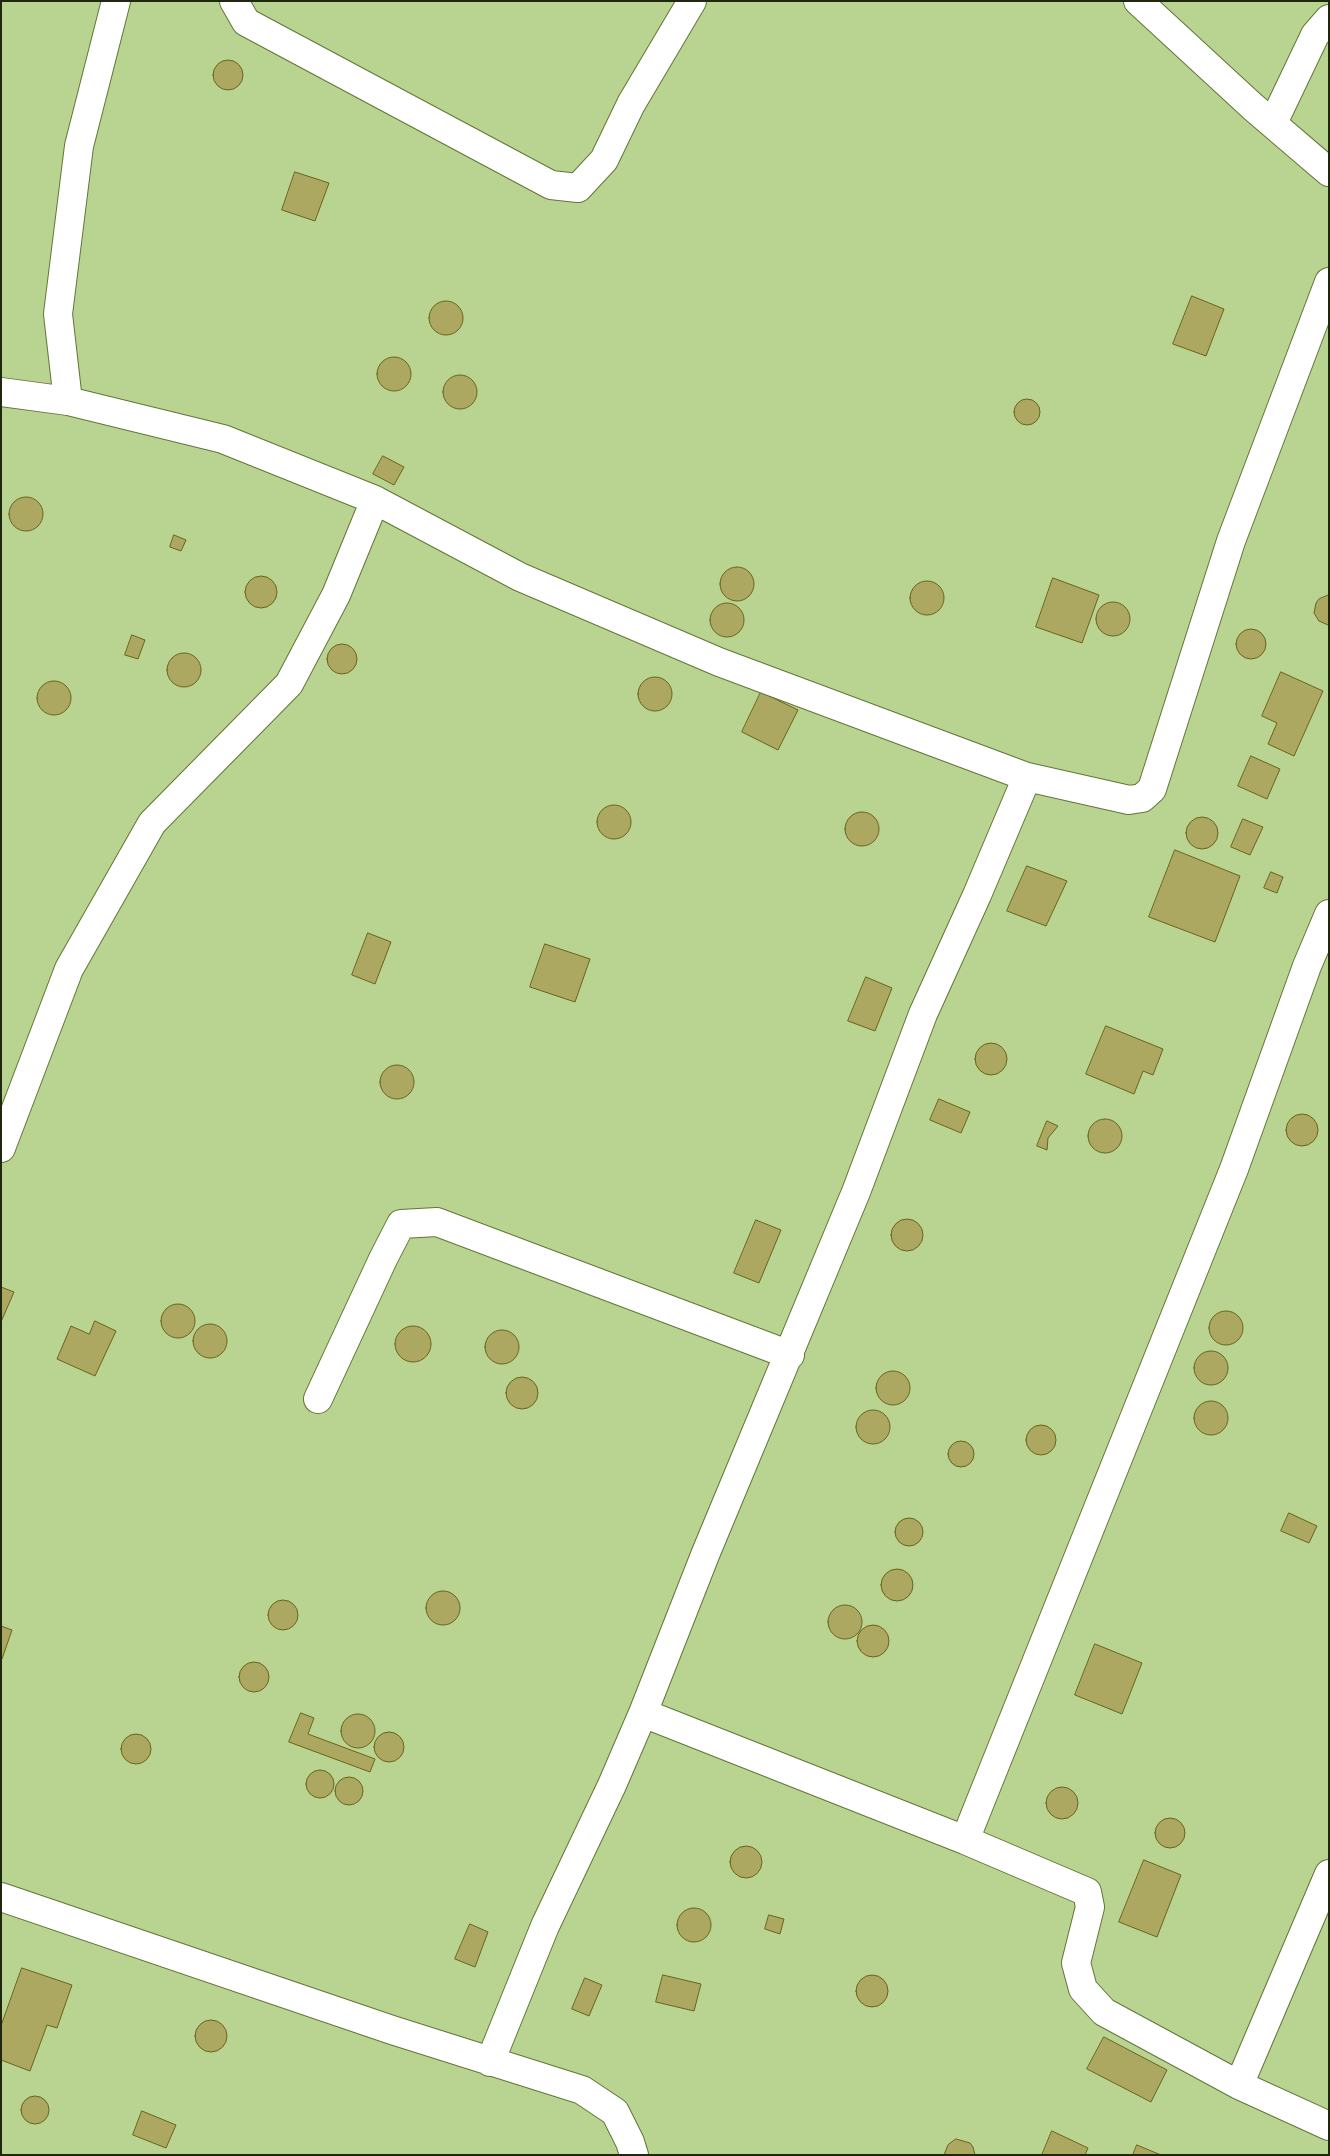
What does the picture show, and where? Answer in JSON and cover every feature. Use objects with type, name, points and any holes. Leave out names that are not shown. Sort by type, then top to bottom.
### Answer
[{"type":"street","points":[[68,401],[58,314],[79,146],[116,1]]},
{"type":"street","points":[[234,1],[246,22],[552,185],[578,188],[604,160],[631,104],[692,1]]},
{"type":"street","points":[[1138,1],[1329,172]]},
{"type":"street","points":[[1273,123],[1315,36],[1329,19]]},
{"type":"street","points":[[1,392],[68,401],[223,439],[375,500],[520,577],[710,658],[1028,777],[1129,800],[1142,798],[1152,789],[1231,542],[1329,282]]},
{"type":"street","points":[[1,1148],[69,969],[152,823],[289,684],[336,595],[375,500]]},
{"type":"street","points":[[490,2062],[545,1926],[612,1785],[643,1713],[705,1554],[790,1355],[856,1192],[923,1014],[1028,777]]},
{"type":"street","points":[[965,1840],[1234,1169],[1307,966],[1329,914]]},
{"type":"street","points":[[318,1399],[382,1259],[401,1224],[437,1222],[790,1355]]},
{"type":"street","points":[[643,1713],[965,1840],[1087,1892],[1090,1907],[1076,1963],[1083,1989],[1104,2012],[1239,2085],[1329,2126]]},
{"type":"street","points":[[1239,2085],[1329,1874]]},
{"type":"street","points":[[1,1897],[490,2062],[582,2090],[616,2112],[634,2155]]},
{"type":"building","points":[[228,60],[239,64],[243,75],[239,86],[228,90],[217,86],[213,75],[217,64]]},
{"type":"building","points":[[295,172],[329,183],[315,221],[282,210]]},
{"type":"building","points":[[1192,296],[1224,309],[1206,356],[1173,344]]},
{"type":"building","points":[[446,301],[458,306],[463,318],[458,330],[446,335],[434,330],[429,318],[434,306]]},
{"type":"building","points":[[394,357],[401,358],[406,362],[410,367],[410,381],[406,386],[401,390],[394,391],[387,390],[382,386],[378,381],[377,374],[378,367],[382,362],[387,358]]},
{"type":"building","points":[[460,375],[467,376],[472,380],[476,385],[476,399],[472,404],[467,408],[460,409],[453,408],[448,404],[444,399],[443,392],[444,385],[448,380],[453,376]]},
{"type":"building","points":[[1027,399],[1036,403],[1040,412],[1036,421],[1027,425],[1018,421],[1014,412],[1018,403]]},
{"type":"building","points":[[383,456],[404,467],[394,485],[373,474]]},
{"type":"building","points":[[26,497],[38,502],[43,514],[38,526],[26,531],[14,526],[9,514],[14,502]]},
{"type":"building","points":[[174,535],[186,540],[181,551],[170,547]]},
{"type":"building","points":[[737,567],[744,568],[749,572],[753,577],[753,591],[749,596],[744,600],[737,601],[730,600],[725,596],[721,591],[720,584],[721,577],[725,572],[730,568]]},
{"type":"building","points":[[261,576],[267,577],[272,581],[276,586],[276,598],[272,603],[267,607],[261,608],[255,607],[250,603],[246,598],[245,592],[246,586],[250,581],[255,577]]},
{"type":"building","points":[[1053,578],[1099,595],[1082,643],[1036,627]]},
{"type":"building","points":[[927,581],[939,586],[944,598],[939,610],[927,615],[915,610],[910,598],[915,586]]},
{"type":"building","points":[[1329,595],[1328,625],[1319,621],[1314,613],[1319,599]]},
{"type":"building","points":[[1113,602],[1120,603],[1125,607],[1129,612],[1129,626],[1125,631],[1120,635],[1113,636],[1106,635],[1101,631],[1097,626],[1096,619],[1097,612],[1101,607],[1106,603]]},
{"type":"building","points":[[727,603],[734,604],[739,608],[743,613],[743,627],[739,632],[734,636],[727,637],[720,636],[715,632],[711,627],[710,620],[711,613],[715,608],[720,604]]},
{"type":"building","points":[[1251,629],[1262,633],[1266,644],[1262,655],[1251,659],[1240,655],[1236,644],[1240,633]]},
{"type":"building","points":[[132,635],[145,640],[138,659],[125,655]]},
{"type":"building","points":[[342,644],[348,645],[356,653],[356,665],[348,673],[342,674],[336,673],[328,665],[327,659],[328,653],[336,645]]},
{"type":"building","points":[[184,653],[191,654],[196,658],[200,663],[200,677],[196,682],[191,686],[184,687],[177,686],[172,682],[168,677],[167,670],[168,663],[172,658],[177,654]]},
{"type":"building","points":[[1281,672],[1323,691],[1294,756],[1268,744],[1277,723],[1262,716]]},
{"type":"building","points":[[655,677],[667,682],[672,694],[667,706],[655,711],[643,706],[638,694],[643,682]]},
{"type":"building","points":[[54,681],[61,682],[66,686],[70,691],[70,705],[66,710],[61,714],[54,715],[47,714],[42,710],[38,705],[37,698],[38,691],[42,686],[47,682]]},
{"type":"building","points":[[761,692],[798,710],[778,750],[742,732]]},
{"type":"building","points":[[1251,756],[1280,769],[1267,799],[1238,786]]},
{"type":"building","points":[[614,805],[621,806],[626,810],[630,815],[630,829],[626,834],[621,838],[614,839],[607,838],[602,834],[598,829],[597,822],[598,815],[602,810],[607,806]]},
{"type":"building","points":[[862,812],[869,813],[874,817],[878,822],[878,836],[874,841],[869,845],[862,846],[855,845],[850,841],[846,836],[845,829],[846,822],[850,817],[855,813]]},
{"type":"building","points":[[1202,817],[1208,818],[1213,822],[1217,827],[1217,839],[1213,844],[1208,848],[1202,849],[1196,848],[1191,844],[1187,839],[1186,833],[1187,827],[1191,822],[1196,818]]},
{"type":"building","points":[[1243,819],[1263,827],[1250,855],[1231,847]]},
{"type":"building","points":[[1175,850],[1240,876],[1215,942],[1149,917]]},
{"type":"building","points":[[1027,866],[1067,881],[1046,926],[1007,911]]},
{"type":"building","points":[[1271,872],[1283,877],[1277,893],[1264,888]]},
{"type":"building","points":[[368,933],[391,942],[375,984],[352,975]]},
{"type":"building","points":[[545,944],[590,959],[575,1002],[530,987]]},
{"type":"building","points":[[866,977],[892,988],[875,1031],[848,1021]]},
{"type":"building","points":[[1106,1026],[1163,1049],[1153,1075],[1143,1071],[1134,1094],[1086,1074]]},
{"type":"building","points":[[991,1043],[1003,1047],[1007,1059],[1003,1071],[991,1075],[979,1071],[975,1059],[979,1047]]},
{"type":"building","points":[[397,1065],[404,1066],[409,1070],[413,1075],[413,1089],[409,1094],[404,1098],[397,1099],[390,1098],[385,1094],[381,1089],[380,1082],[381,1075],[385,1070],[390,1066]]},
{"type":"building","points":[[939,1099],[970,1112],[961,1133],[930,1120]]},
{"type":"building","points":[[1302,1114],[1308,1115],[1313,1119],[1317,1124],[1317,1136],[1313,1141],[1308,1145],[1302,1146],[1296,1145],[1291,1141],[1287,1136],[1286,1130],[1287,1124],[1291,1119],[1296,1115]]},
{"type":"building","points":[[1105,1119],[1112,1120],[1117,1124],[1121,1129],[1121,1143],[1117,1148],[1112,1152],[1105,1153],[1098,1152],[1093,1148],[1089,1143],[1088,1136],[1089,1129],[1093,1124],[1098,1120]]},
{"type":"building","points":[[1047,1121],[1058,1126],[1048,1138],[1047,1150],[1037,1146]]},
{"type":"building","points":[[907,1219],[913,1220],[918,1224],[922,1229],[922,1241],[918,1246],[913,1250],[907,1251],[901,1250],[896,1246],[892,1241],[891,1235],[892,1229],[896,1224],[901,1220]]},
{"type":"building","points":[[756,1220],[781,1230],[759,1283],[734,1273]]},
{"type":"building","points":[[1,1287],[14,1292],[1,1322]]},
{"type":"building","points":[[178,1304],[185,1305],[190,1309],[194,1314],[194,1328],[190,1333],[185,1337],[178,1338],[171,1337],[166,1333],[162,1328],[161,1321],[162,1314],[166,1309],[171,1305]]},
{"type":"building","points":[[1226,1311],[1233,1312],[1238,1316],[1242,1321],[1242,1335],[1238,1340],[1233,1344],[1226,1345],[1219,1344],[1214,1340],[1210,1335],[1209,1328],[1210,1321],[1214,1316],[1219,1312]]},
{"type":"building","points":[[95,1321],[116,1331],[95,1376],[57,1359],[71,1326],[89,1334]]},
{"type":"building","points":[[210,1324],[217,1325],[222,1329],[226,1334],[226,1348],[222,1353],[217,1357],[210,1358],[203,1357],[198,1353],[194,1348],[193,1341],[194,1334],[198,1329],[203,1325]]},
{"type":"building","points":[[413,1326],[420,1327],[426,1331],[430,1337],[430,1351],[426,1357],[420,1361],[413,1362],[406,1361],[400,1357],[396,1351],[395,1344],[396,1337],[400,1331],[406,1327]]},
{"type":"building","points":[[502,1330],[509,1331],[514,1335],[518,1340],[518,1354],[514,1359],[509,1363],[502,1364],[495,1363],[490,1359],[486,1354],[485,1347],[486,1340],[490,1335],[495,1331]]},
{"type":"building","points":[[1211,1351],[1218,1352],[1223,1356],[1227,1361],[1227,1375],[1223,1380],[1218,1384],[1211,1385],[1204,1384],[1199,1380],[1195,1375],[1194,1368],[1195,1361],[1199,1356],[1204,1352]]},
{"type":"building","points":[[893,1371],[900,1372],[905,1376],[909,1381],[909,1395],[905,1400],[900,1404],[893,1405],[886,1404],[881,1400],[877,1395],[876,1388],[877,1381],[881,1376],[886,1372]]},
{"type":"building","points":[[522,1377],[533,1382],[538,1393],[533,1404],[522,1409],[511,1404],[506,1393],[511,1382]]},
{"type":"building","points":[[1211,1401],[1223,1406],[1228,1418],[1223,1430],[1211,1435],[1199,1430],[1194,1418],[1199,1406]]},
{"type":"building","points":[[873,1410],[880,1411],[885,1415],[889,1420],[889,1434],[885,1439],[880,1443],[873,1444],[866,1443],[861,1439],[857,1434],[856,1427],[857,1420],[861,1415],[866,1411]]},
{"type":"building","points":[[1041,1425],[1047,1426],[1055,1434],[1055,1446],[1047,1454],[1041,1455],[1035,1454],[1027,1446],[1026,1440],[1027,1434],[1035,1426]]},
{"type":"building","points":[[961,1441],[971,1444],[974,1454],[971,1464],[961,1467],[951,1464],[948,1454],[951,1444]]},
{"type":"building","points":[[1289,1513],[1317,1526],[1309,1543],[1281,1531]]},
{"type":"building","points":[[909,1518],[919,1522],[923,1532],[919,1542],[909,1546],[899,1542],[895,1532],[899,1522]]},
{"type":"building","points":[[897,1569],[908,1574],[913,1585],[908,1596],[897,1601],[886,1596],[881,1585],[886,1574]]},
{"type":"building","points":[[443,1591],[450,1592],[455,1596],[459,1601],[459,1615],[455,1620],[450,1624],[443,1625],[436,1624],[431,1620],[427,1615],[426,1608],[427,1601],[431,1596],[436,1592]]},
{"type":"building","points":[[283,1600],[294,1604],[298,1615],[294,1626],[283,1630],[272,1626],[268,1615],[272,1604]]},
{"type":"building","points":[[845,1605],[857,1610],[862,1622],[857,1634],[845,1639],[833,1634],[828,1622],[833,1610]]},
{"type":"building","points":[[873,1625],[885,1629],[889,1641],[885,1653],[873,1657],[861,1653],[857,1641],[861,1629]]},
{"type":"building","points":[[1,1626],[12,1630],[2,1659],[1,1659]]},
{"type":"building","points":[[1095,1644],[1142,1663],[1122,1714],[1075,1695]]},
{"type":"building","points":[[254,1662],[265,1666],[269,1677],[265,1688],[254,1692],[243,1688],[239,1677],[243,1666]]},
{"type":"building","points":[[301,1713],[314,1718],[308,1734],[375,1759],[370,1772],[289,1742]]},
{"type":"building","points":[[358,1714],[370,1719],[375,1731],[370,1743],[358,1748],[346,1743],[341,1731],[346,1719]]},
{"type":"building","points":[[389,1732],[400,1736],[404,1747],[400,1758],[389,1762],[378,1758],[374,1747],[378,1736]]},
{"type":"building","points":[[136,1734],[142,1735],[150,1743],[150,1755],[142,1763],[136,1764],[130,1763],[122,1755],[121,1749],[122,1743],[130,1735]]},
{"type":"building","points":[[320,1770],[330,1774],[334,1784],[330,1794],[320,1798],[310,1794],[306,1784],[310,1774]]},
{"type":"building","points":[[349,1777],[359,1781],[363,1791],[359,1801],[349,1805],[339,1801],[335,1791],[339,1781]]},
{"type":"building","points":[[1062,1787],[1068,1788],[1073,1792],[1077,1797],[1077,1809],[1073,1814],[1068,1818],[1062,1819],[1056,1818],[1051,1814],[1047,1809],[1046,1803],[1047,1797],[1051,1792],[1056,1788]]},
{"type":"building","points":[[1170,1818],[1181,1822],[1185,1833],[1181,1844],[1170,1848],[1159,1844],[1155,1833],[1159,1822]]},
{"type":"building","points":[[746,1846],[757,1851],[762,1862],[757,1873],[746,1878],[735,1873],[730,1862],[735,1851]]},
{"type":"building","points":[[1144,1860],[1181,1875],[1157,1937],[1119,1922]]},
{"type":"building","points":[[694,1908],[701,1909],[706,1913],[710,1918],[710,1932],[706,1937],[701,1941],[694,1942],[687,1941],[682,1937],[678,1932],[677,1925],[678,1918],[682,1913],[687,1909]]},
{"type":"building","points":[[769,1915],[784,1919],[780,1934],[765,1929]]},
{"type":"building","points":[[470,1924],[488,1932],[475,1967],[455,1959]]},
{"type":"building","points":[[22,1968],[72,1985],[57,2028],[47,2025],[30,2071],[1,2060],[1,2026]]},
{"type":"building","points":[[663,1975],[701,1984],[694,2011],[656,2002]]},
{"type":"building","points":[[872,1975],[884,1979],[888,1991],[884,2003],[872,2007],[860,2003],[856,1991],[860,1979]]},
{"type":"building","points":[[585,1978],[602,1985],[589,2016],[572,2009]]},
{"type":"building","points":[[211,2020],[217,2021],[222,2025],[226,2030],[226,2042],[222,2047],[217,2051],[211,2052],[205,2051],[200,2047],[196,2042],[195,2036],[196,2030],[200,2025],[205,2021]]},
{"type":"building","points":[[1104,2037],[1167,2070],[1151,2102],[1087,2069]]},
{"type":"building","points":[[35,2096],[45,2100],[49,2110],[45,2120],[35,2124],[25,2120],[21,2110],[25,2100]]},
{"type":"building","points":[[142,2111],[176,2125],[166,2148],[133,2135]]},
{"type":"building","points":[[1052,2131],[1088,2148],[1085,2155],[1042,2155]]},
{"type":"building","points":[[956,2139],[970,2143],[975,2155],[944,2155],[948,2145]]},
{"type":"building","points":[[1137,2145],[1161,2155],[1133,2155]]}]
